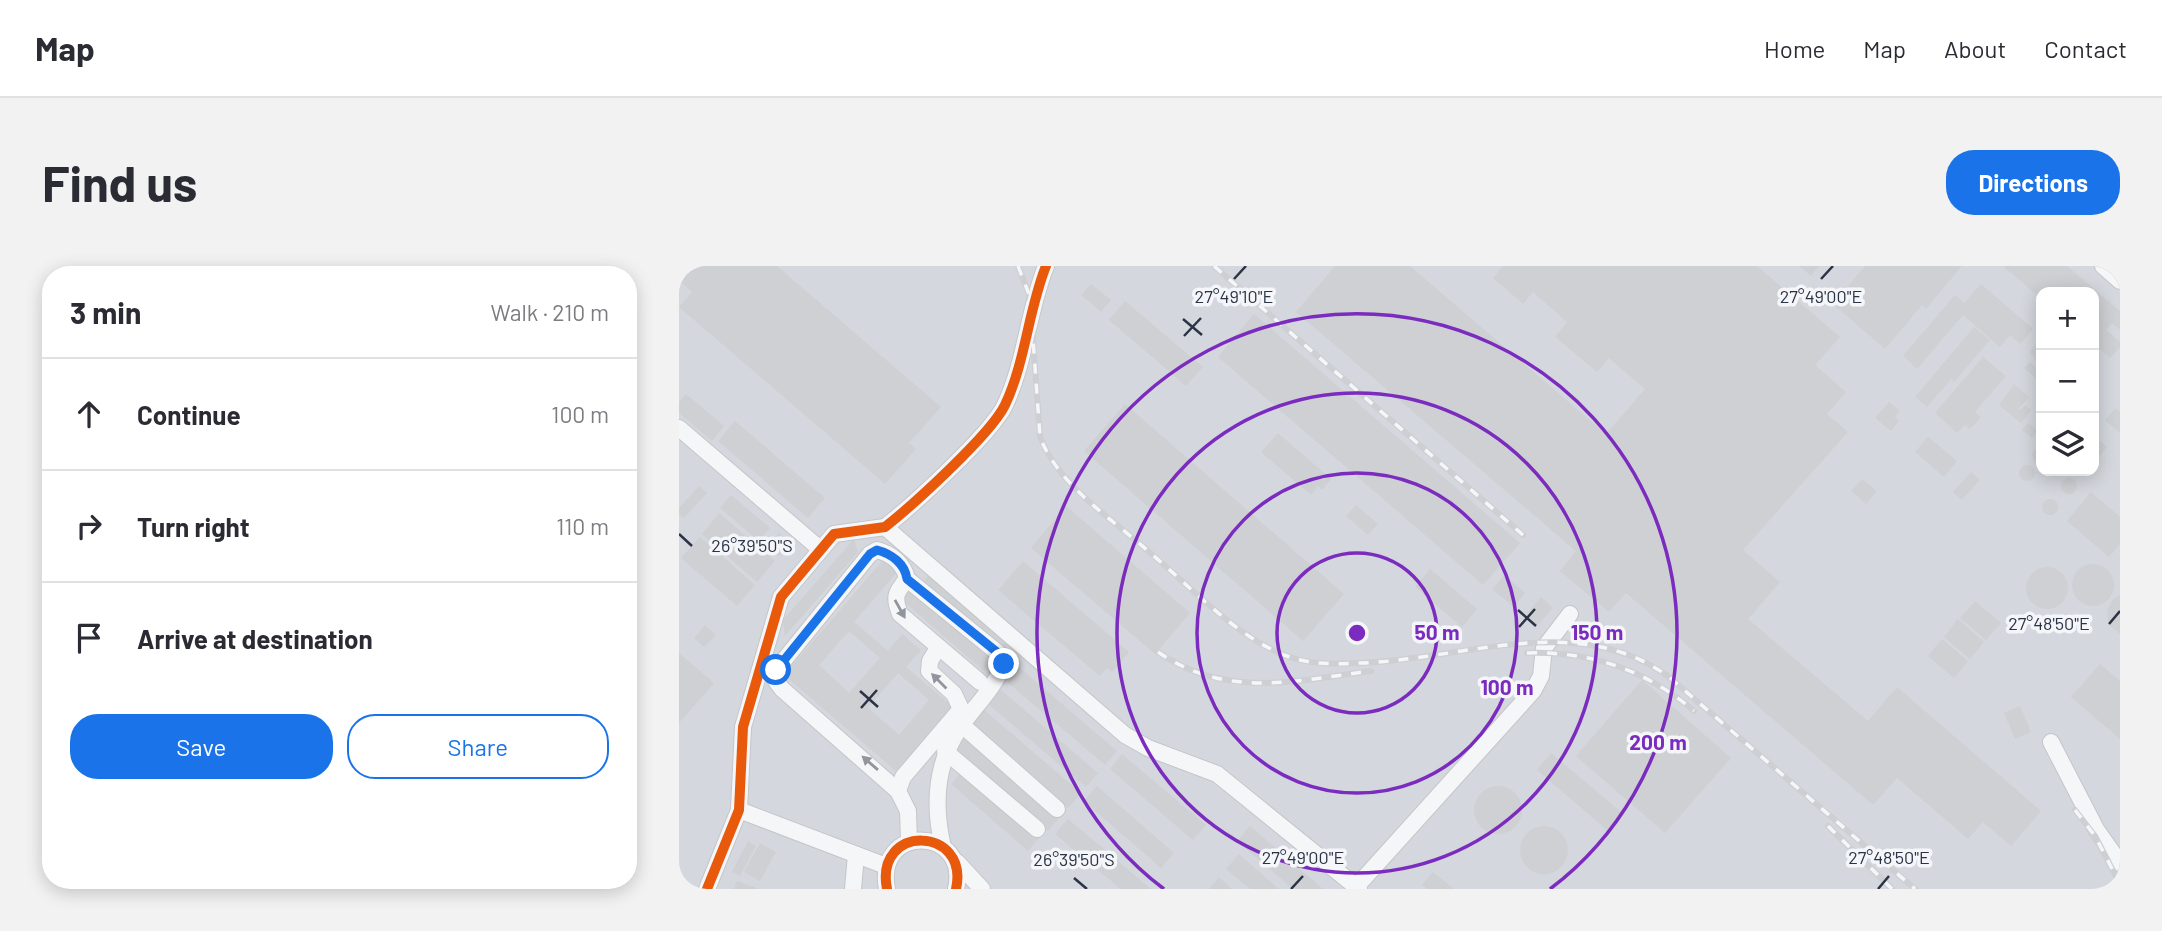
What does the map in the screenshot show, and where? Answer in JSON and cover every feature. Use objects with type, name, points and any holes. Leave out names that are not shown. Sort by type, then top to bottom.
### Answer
[{"type":"street","points":[[707,889],[739,810],[743,727],[781,597],[820,549],[840,532],[871,531],[885,527],[997,418],[1028,340],[1038,287],[1046,266]]},
{"type":"street","points":[[2103,266],[2120,281]]},
{"type":"street","points":[[679,428],[820,549]]},
{"type":"street","points":[[885,527],[1125,735],[1148,748],[1217,774],[1357,888],[1533,691],[1541,676],[1544,648],[1570,614]]},
{"type":"street","points":[[898,791],[903,777],[960,713],[962,705],[1004,664],[1003,657],[907,579],[905,569],[885,552],[877,550],[870,554],[776,670],[776,677],[782,689],[898,791],[908,811],[909,842]]},
{"type":"street","points":[[907,579],[896,591],[894,600],[900,614],[938,648],[988,682]]},
{"type":"street","points":[[938,648],[930,662],[929,671],[962,705]]},
{"type":"street","points":[[956,889],[958,877],[936,814],[945,751],[988,682]]},
{"type":"street","points":[[962,725],[1057,809]]},
{"type":"street","points":[[2051,742],[2096,829],[2120,863]]},
{"type":"street","points":[[945,751],[1037,829]]},
{"type":"street","points":[[739,810],[886,866]]},
{"type":"street","points":[[887,889],[886,866],[899,847],[909,842],[932,841],[947,851],[982,889]]},
{"type":"street","points":[[853,889],[856,855]]},
{"type":"shaded area","points":[[679,266],[2120,266],[2120,889],[679,889]]},
{"type":"building","points":[[679,266],[777,266],[941,407],[909,443],[916,449],[885,484],[679,307],[692,292],[679,280]]},
{"type":"building","points":[[1335,266],[1410,266],[1606,434],[1645,389],[1609,358],[1597,372],[1555,337],[1567,322],[1533,292],[1523,304],[1493,278],[1503,266],[1757,266],[1840,337],[1815,365],[1846,392],[1827,414],[1848,432],[1743,550],[1780,582],[1748,619],[1868,721],[1897,687],[2041,811],[2011,846],[1983,822],[1968,839],[1897,778],[1873,805],[1626,593],[1609,612],[1560,571],[1576,551],[1296,312]]},
{"type":"building","points":[[1799,266],[1819,266],[1811,276]]},
{"type":"building","points":[[1865,266],[1962,266],[1926,309],[1922,305],[1885,349],[1833,304]]},
{"type":"building","points":[[2003,266],[2067,266],[2092,287],[2036,287],[2036,295]]},
{"type":"building","points":[[1091,284],[1111,300],[1101,312],[1081,295]]},
{"type":"building","points":[[1981,284],[2033,329],[2020,344],[2010,335],[2000,347],[1963,315],[1917,369],[1903,356],[1955,295],[1964,303]]},
{"type":"building","points":[[2099,293],[2120,311],[2120,330],[2112,323],[2106,330],[2120,342],[2120,347],[2110,358],[2099,348]]},
{"type":"building","points":[[1125,301],[1203,367],[1186,386],[1109,320]]},
{"type":"building","points":[[1254,314],[1520,543],[1483,585],[1218,357]]},
{"type":"building","points":[[1974,327],[1990,340],[1954,382],[1951,379],[1927,407],[1915,397]]},
{"type":"building","points":[[2036,344],[2036,361],[2030,352]]},
{"type":"building","points":[[1983,357],[2006,376],[1975,412],[1981,417],[1970,429],[1965,425],[1957,433],[1935,413]]},
{"type":"building","points":[[2030,362],[2036,367],[2036,379],[2024,368]]},
{"type":"building","points":[[2014,384],[2029,397],[2019,408],[2021,410],[2025,405],[2031,410],[2021,423],[1999,405]]},
{"type":"building","points":[[686,394],[724,426],[712,441],[679,413],[679,402]]},
{"type":"building","points":[[1889,402],[1900,411],[1895,417],[1899,421],[1891,431],[1875,418]]},
{"type":"building","points":[[1125,404],[1344,594],[1303,641],[1084,451]]},
{"type":"building","points":[[2116,408],[2120,412],[2120,433],[2105,420]]},
{"type":"building","points":[[735,421],[825,498],[808,518],[718,441]]},
{"type":"building","points":[[2028,423],[2036,429],[2036,433],[2032,438],[2022,430]]},
{"type":"building","points":[[1278,433],[1331,479],[1322,490],[1318,486],[1311,495],[1261,452]]},
{"type":"building","points":[[1928,437],[1957,461],[1944,477],[1915,452]]},
{"type":"building","points":[[2099,440],[2107,447],[2099,456]]},
{"type":"building","points":[[2036,449],[2036,463],[2032,455]]},
{"type":"building","points":[[2024,465],[2030,465],[2035,473],[2033,479],[2024,481],[2019,476],[2019,470]]},
{"type":"building","points":[[1971,472],[1980,480],[1962,500],[1953,492]]},
{"type":"building","points":[[2066,478],[2072,478],[2077,486],[2075,492],[2066,494],[2061,489],[2061,483]]},
{"type":"building","points":[[1862,479],[1877,491],[1866,504],[1851,491]]},
{"type":"building","points":[[699,486],[707,493],[684,518],[679,514],[679,508]]},
{"type":"building","points":[[2091,492],[2120,517],[2120,544],[2109,557],[2067,521]]},
{"type":"building","points":[[731,495],[770,528],[759,541],[720,508]]},
{"type":"building","points":[[2047,499],[2053,499],[2058,507],[2056,513],[2047,515],[2042,510],[2042,504]]},
{"type":"building","points":[[1356,505],[1378,524],[1368,535],[1346,516]]},
{"type":"building","points":[[1066,506],[1190,613],[1155,654],[1031,548]]},
{"type":"building","points":[[719,513],[775,561],[757,582],[702,534]]},
{"type":"building","points":[[779,533],[790,543],[779,556],[768,546]]},
{"type":"building","points":[[700,537],[755,585],[737,606],[681,558]]},
{"type":"building","points":[[854,539],[858,552],[785,636],[783,620]]},
{"type":"building","points":[[885,558],[899,570],[854,622],[888,651],[902,634],[921,650],[906,667],[952,706],[896,771],[784,675]],"holes":[[[849,631],[880,658],[849,693],[819,665]],[[898,673],[929,700],[899,735],[868,708]]]},
{"type":"building","points":[[1023,561],[1129,652],[1112,672],[1107,668],[1100,676],[998,590]]},
{"type":"building","points":[[2093,564],[2108,570],[2114,585],[2108,600],[2093,606],[2078,600],[2072,585],[2078,570]]},
{"type":"building","points":[[2047,567],[2062,573],[2068,588],[2062,603],[2047,609],[2032,603],[2026,588],[2032,573]]},
{"type":"building","points":[[1430,569],[1477,609],[1462,627],[1415,587]]},
{"type":"building","points":[[1504,575],[1525,593],[1514,607],[1492,589]]},
{"type":"building","points":[[928,576],[1008,644],[1002,651],[922,583]]},
{"type":"building","points":[[913,586],[996,658],[984,671],[901,599]]},
{"type":"building","points":[[2120,595],[2120,634],[2109,625],[2107,611],[2113,599]]},
{"type":"building","points":[[1541,597],[1553,608],[1537,626],[1525,616]]},
{"type":"building","points":[[1975,601],[2001,623],[1986,640],[1960,618]]},
{"type":"building","points":[[1958,619],[1984,642],[1970,659],[1944,637]]},
{"type":"building","points":[[705,625],[716,635],[704,647],[694,638]]},
{"type":"building","points":[[1942,639],[1968,661],[1954,678],[1928,656]]},
{"type":"building","points":[[679,653],[714,683],[679,723]]},
{"type":"building","points":[[2100,664],[2120,681],[2120,739],[2071,697]]},
{"type":"building","points":[[1019,667],[1117,751],[1105,765],[1007,682]]},
{"type":"building","points":[[1642,680],[1731,758],[1665,833],[1576,756]]},
{"type":"building","points":[[1000,689],[1098,773],[1086,787],[988,704]]},
{"type":"building","points":[[2020,706],[2031,732],[2015,739],[2004,713]]},
{"type":"building","points":[[983,709],[1081,793],[1068,808],[970,724]]},
{"type":"building","points":[[963,733],[1061,816],[1048,831],[950,747]]},
{"type":"building","points":[[1551,753],[1622,813],[1607,830],[1537,770]]},
{"type":"building","points":[[1122,754],[1206,825],[1193,840],[1110,769]]},
{"type":"building","points":[[963,770],[1040,837],[1028,851],[951,784]]},
{"type":"building","points":[[1097,786],[1174,853],[1161,868],[1084,801]]},
{"type":"building","points":[[1498,786],[1507,787],[1515,793],[1521,801],[1521,819],[1515,827],[1507,833],[1498,834],[1489,833],[1481,827],[1475,819],[1474,810],[1475,801],[1481,793],[1489,787]]},
{"type":"building","points":[[1068,819],[1151,889],[1121,889],[1055,834]]},
{"type":"building","points":[[1250,826],[1323,889],[1293,889],[1237,841]]},
{"type":"building","points":[[1544,826],[1553,827],[1561,833],[1567,841],[1567,859],[1561,867],[1553,873],[1544,874],[1535,873],[1527,867],[1521,859],[1520,850],[1521,841],[1527,833],[1535,827]]},
{"type":"building","points":[[748,841],[756,846],[740,876],[732,872]]},
{"type":"building","points":[[760,843],[776,852],[760,881],[744,872]]},
{"type":"building","points":[[1239,854],[1279,889],[1250,889],[1226,869]]},
{"type":"building","points":[[1433,872],[1454,889],[1427,889],[1422,885]]},
{"type":"building","points":[[1219,877],[1232,889],[1209,889]]},
{"type":"building","points":[[737,881],[759,889],[734,889]]},
{"type":"railway","points":[[1018,266],[1030,297],[1040,437],[1049,455],[1087,500],[1214,610],[1250,637],[1287,656],[1324,663],[1399,660],[1479,648],[1558,642],[1597,646],[1634,657],[1669,677],[1915,889]]},
{"type":"railway","points":[[1214,266],[1523,535]]},
{"type":"railway","points":[[1158,652],[1184,667],[1235,681],[1288,682],[1371,671]]},
{"type":"railway","points":[[1527,653],[1573,655],[1617,666],[1657,684],[1694,711]]},
{"type":"railway","points":[[2075,810],[2095,836],[2120,884]]},
{"type":"railway","points":[[1828,826],[1892,889]]},
{"type":"cycle path","points":[[707,889],[739,810],[743,727],[781,597],[834,534],[885,527],[950,469],[997,418],[1018,371],[1046,266]]},
{"type":"cycle path","points":[[887,889],[887,867],[894,852],[907,843],[922,841],[937,844],[949,853],[957,868],[956,889]]},
{"type":"route","points":[[776,670],[870,554],[877,550],[885,552],[897,561],[905,569],[907,579],[1003,657],[1004,664]]}]
